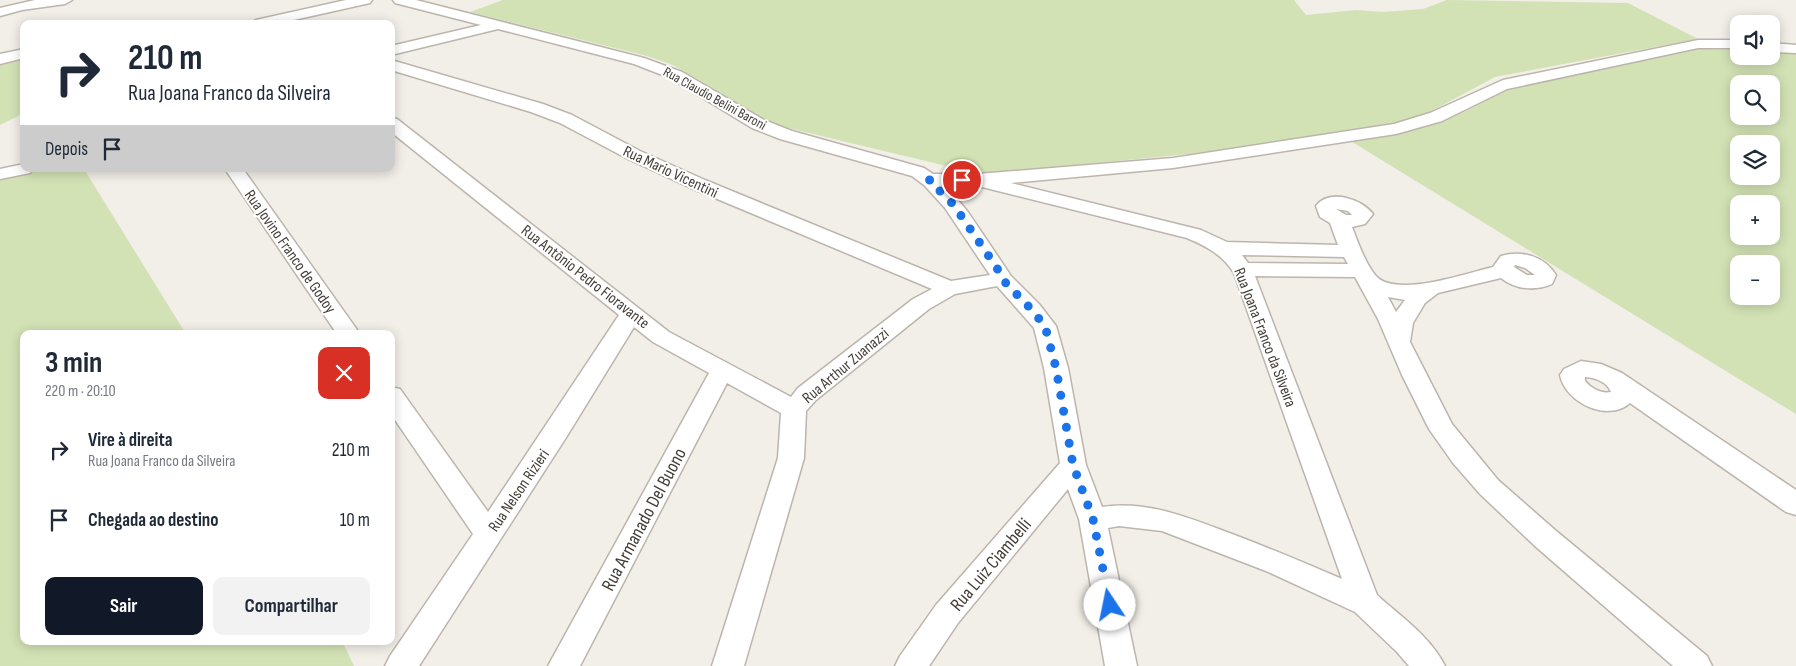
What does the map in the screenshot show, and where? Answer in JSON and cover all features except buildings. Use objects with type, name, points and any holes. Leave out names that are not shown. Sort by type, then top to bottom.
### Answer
[{"type":"street","points":[[0,12],[39,3],[65,0]]},
{"type":"street","points":[[274,20],[365,0]]},
{"type":"street","name":"Rua Claudio Belini Baroni","points":[[408,1],[498,26],[639,61],[663,69],[758,124],[786,135],[918,172],[929,180]]},
{"type":"street","points":[[395,50],[498,26]]},
{"type":"street","points":[[978,180],[1173,163],[1396,129],[1436,117],[1503,85],[1557,75],[1676,48],[1707,44],[1730,44]]},
{"type":"street","points":[[1780,48],[1796,49]]},
{"type":"street","points":[[0,59],[20,55]]},
{"type":"street","name":"Rua Mario Vicentini","points":[[395,66],[551,114],[706,188],[949,288]]},
{"type":"street","name":"Rua Antônio Pedro Fioravante","points":[[395,126],[661,337],[794,409]]},
{"type":"street","points":[[0,174],[20,170]]},
{"type":"street","name":"Rua Jovino Franco de Godoy","points":[[236,172],[345,330]]},
{"type":"street","points":[[929,180],[953,204],[997,268],[1002,279],[1045,326],[1056,368],[1073,465],[1093,519],[1121,666]]},
{"type":"street","name":"Rua Joana Franco da Silveira","points":[[929,180],[978,180],[1173,228],[1214,242],[1238,262],[1365,603]]},
{"type":"street","points":[[1339,220],[1442,429],[1462,456],[1489,487],[1545,538],[1696,666]]},
{"type":"street","points":[[1223,248],[1361,268],[1382,289],[1399,294],[1411,294],[1505,271]]},
{"type":"street","points":[[1242,269],[1361,268]]},
{"type":"street","name":"Rua Arthur Zuanazzi","points":[[728,666],[791,458],[794,409],[807,394],[921,304],[949,288],[1002,279]]},
{"type":"street","points":[[1400,342],[1402,323],[1408,309],[1417,298],[1432,288]]},
{"type":"street","name":"Rua Nelson Rizieri","points":[[401,666],[489,535],[632,313]]},
{"type":"street","name":"Rua Armanado Del Buono","points":[[564,666],[722,371]]},
{"type":"street","points":[[1620,384],[1796,504]]},
{"type":"street","points":[[395,401],[489,535]]},
{"type":"street","name":"Rua Luiz Ciambelli","points":[[910,666],[947,614],[1073,465]]},
{"type":"street","points":[[1093,519],[1119,515],[1164,520],[1276,563],[1365,603],[1408,642],[1429,666]]},
{"type":"green space","points":[[503,0],[1294,0],[1306,15],[1356,10],[1383,12],[1423,9],[1447,0],[1628,3],[1698,39],[1495,77],[1420,117],[1391,124],[1199,153],[993,173],[963,170],[784,127],[768,122],[673,65],[647,56],[470,12]]},
{"type":"green space","points":[[1702,47],[1730,47],[1730,65],[1780,65],[1780,50],[1796,52],[1796,414],[1349,140],[1408,130],[1436,123],[1464,112],[1499,92],[1512,87],[1568,77]]},
{"type":"green space","points":[[20,61],[20,115],[0,125],[0,65]]},
{"type":"green space","points":[[23,172],[86,172],[184,330],[20,330],[20,645],[344,645],[354,666],[0,666],[0,176]]},
{"type":"route","points":[[962,180],[929,180],[953,204],[997,268],[1002,279],[1045,326],[1056,368],[1073,465],[1093,519],[1110,605]]}]
